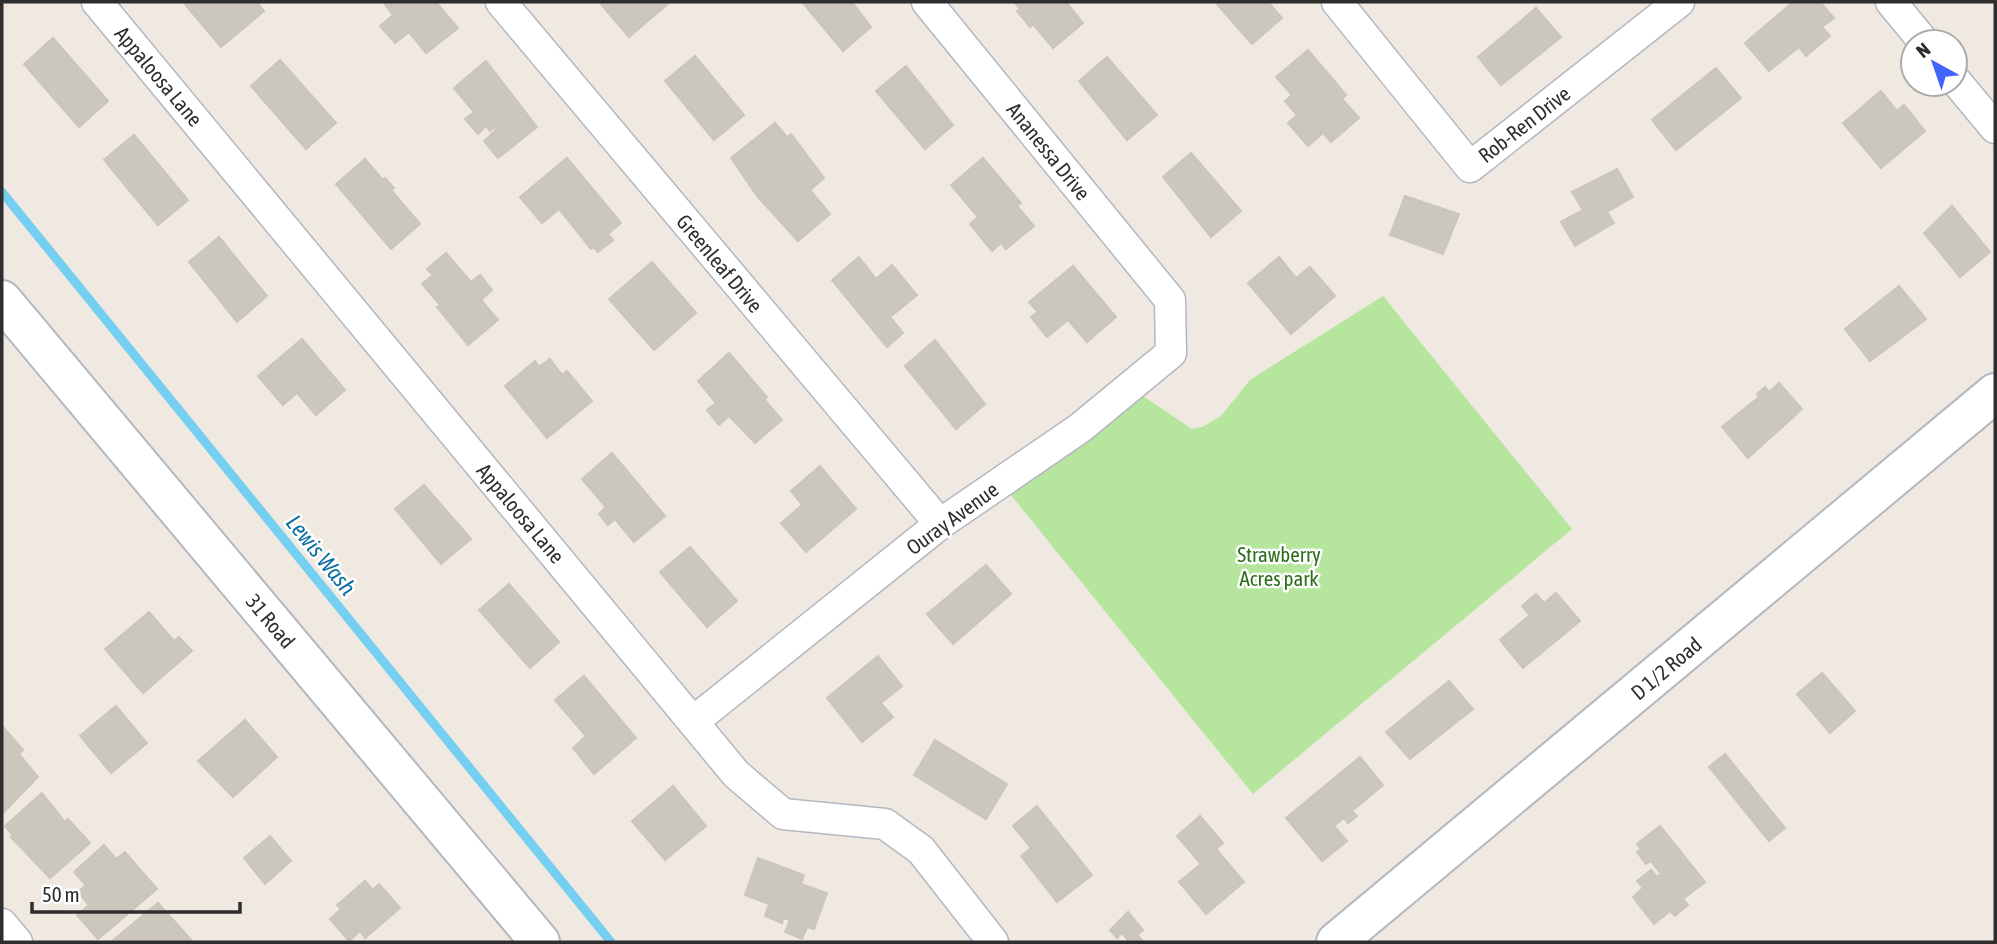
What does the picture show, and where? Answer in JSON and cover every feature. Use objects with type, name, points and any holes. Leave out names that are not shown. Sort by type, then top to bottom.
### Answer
[{"type":"main road","name":"31 Road","points":[[2,300],[540,942]]},
{"type":"main road","name":"D 1/2 Road","points":[[1336,942],[1995,393]]},
{"type":"street","name":"Appaloosa Lane","points":[[97,2],[736,774],[783,814],[884,824],[920,850],[993,942]]},
{"type":"street","name":"Greenleaf Drive","points":[[501,2],[940,524]]},
{"type":"street","name":"Ananessa Drive","points":[[927,2],[1170,300]]},
{"type":"street","name":"Rob-Ren Drive","points":[[1337,2],[1470,167],[1679,2]]},
{"type":"street","points":[[1891,2],[1912,28]]},
{"type":"street","points":[[1969,96],[1995,128]]},
{"type":"street","name":"Ouray Avenue","points":[[694,721],[940,524],[1080,428],[1171,353],[1170,300]]},
{"type":"street","points":[[2,924],[17,942]]},
{"type":"green space","name":"Strawberry Acres park","points":[[1383,296],[1572,529],[1253,794],[1006,489],[1143,396],[1192,429],[1202,427],[1221,416],[1250,380]]},
{"type":"building","points":[[183,2],[257,2],[264,11],[221,47]]},
{"type":"building","points":[[383,2],[436,2],[458,28],[426,53],[409,32],[395,43],[380,26],[393,15]]},
{"type":"building","points":[[599,2],[670,2],[629,37]]},
{"type":"building","points":[[802,2],[852,2],[871,27],[843,51]]},
{"type":"building","points":[[1014,2],[1066,2],[1083,23],[1053,48],[1033,24],[1030,27],[1017,11],[1020,9]]},
{"type":"building","points":[[1215,2],[1268,2],[1282,18],[1252,44]]},
{"type":"building","points":[[1793,2],[1820,2],[1834,18],[1822,27],[1830,36],[1806,56],[1799,47],[1769,71],[1745,43]]},
{"type":"building","points":[[1536,8],[1561,37],[1501,85],[1478,57]]},
{"type":"building","points":[[53,38],[108,101],[79,127],[24,64]]},
{"type":"building","points":[[1308,50],[1346,95],[1342,99],[1359,118],[1331,142],[1323,133],[1308,146],[1288,123],[1297,115],[1285,101],[1292,95],[1276,77]]},
{"type":"building","points":[[695,56],[744,115],[714,140],[665,81]]},
{"type":"building","points":[[1107,57],[1157,115],[1127,140],[1079,81]]},
{"type":"building","points":[[280,60],[336,123],[306,149],[251,86]]},
{"type":"building","points":[[486,61],[537,127],[498,158],[484,141],[496,130],[494,127],[490,131],[486,126],[478,134],[465,119],[474,112],[454,88]]},
{"type":"building","points":[[906,66],[953,125],[925,149],[876,91]]},
{"type":"building","points":[[1716,68],[1741,98],[1676,150],[1652,120]]},
{"type":"building","points":[[1881,91],[1897,111],[1904,105],[1925,131],[1881,168],[1843,123]]},
{"type":"building","points":[[775,123],[787,137],[791,134],[824,178],[810,190],[830,214],[798,241],[757,196],[731,158]]},
{"type":"building","points":[[134,135],[188,200],[158,225],[104,160]]},
{"type":"building","points":[[1191,153],[1241,211],[1211,237],[1163,177]]},
{"type":"building","points":[[567,158],[621,223],[608,234],[613,240],[598,252],[594,247],[591,249],[559,209],[542,223],[520,197]]},
{"type":"building","points":[[983,158],[1021,203],[1017,206],[1034,226],[1006,249],[1001,243],[992,251],[970,224],[978,217],[951,185]]},
{"type":"building","points":[[365,159],[383,180],[385,178],[394,188],[391,190],[420,224],[391,249],[336,184]]},
{"type":"building","points":[[1617,169],[1633,197],[1607,212],[1614,223],[1575,246],[1561,222],[1583,210],[1572,192]]},
{"type":"building","points":[[1405,196],[1459,214],[1443,254],[1390,235]]},
{"type":"building","points":[[1952,206],[1990,252],[1960,277],[1924,233]]},
{"type":"building","points":[[219,237],[267,296],[237,322],[189,262]]},
{"type":"building","points":[[446,253],[471,282],[480,275],[492,290],[481,300],[498,320],[468,345],[422,284],[433,275],[427,269]]},
{"type":"building","points":[[859,257],[876,279],[892,265],[917,295],[890,317],[903,333],[887,347],[832,280]]},
{"type":"building","points":[[1279,257],[1296,278],[1310,267],[1335,296],[1291,334],[1248,283]]},
{"type":"building","points":[[652,262],[696,313],[654,350],[609,299]]},
{"type":"building","points":[[1073,266],[1116,317],[1087,342],[1068,320],[1047,337],[1031,317],[1038,312],[1029,302]]},
{"type":"building","points":[[1899,286],[1926,319],[1870,361],[1845,329]]},
{"type":"building","points":[[302,339],[345,390],[316,415],[297,393],[283,405],[258,376]]},
{"type":"building","points":[[935,340],[985,404],[956,429],[905,366]]},
{"type":"building","points":[[729,353],[767,397],[764,399],[782,420],[755,443],[729,416],[719,425],[707,410],[716,403],[698,381]]},
{"type":"building","points":[[550,359],[562,375],[567,371],[592,401],[547,438],[505,386],[535,361],[539,367]]},
{"type":"building","points":[[1779,383],[1802,409],[1748,458],[1722,427],[1759,397],[1757,394],[1765,387],[1769,392]]},
{"type":"building","points":[[612,453],[665,516],[634,542],[615,519],[608,525],[599,514],[606,507],[582,479]]},
{"type":"building","points":[[820,466],[856,509],[806,552],[781,523],[802,505],[791,491]]},
{"type":"building","points":[[424,485],[471,539],[441,564],[395,509]]},
{"type":"building","points":[[690,547],[737,601],[707,627],[660,572]]},
{"type":"building","points":[[986,565],[1011,594],[953,644],[927,614]]},
{"type":"building","points":[[509,584],[559,642],[530,668],[479,610]]},
{"type":"building","points":[[1556,593],[1580,621],[1523,668],[1500,640],[1530,615],[1522,606],[1536,594],[1544,603]]},
{"type":"building","points":[[149,612],[174,641],[179,637],[192,651],[143,693],[105,649]]},
{"type":"building","points":[[878,656],[902,686],[881,703],[893,717],[862,742],[827,698]]},
{"type":"building","points":[[1822,673],[1855,711],[1830,733],[1797,694]]},
{"type":"building","points":[[584,676],[636,738],[594,774],[573,748],[586,736],[555,700]]},
{"type":"building","points":[[1449,681],[1473,709],[1410,759],[1386,732]]},
{"type":"building","points":[[116,706],[147,743],[111,773],[80,736]]},
{"type":"building","points":[[245,720],[277,757],[233,797],[198,761]]},
{"type":"building","points":[[3,727],[23,750],[19,754],[38,777],[2,814]]},
{"type":"building","points":[[935,740],[1007,784],[986,819],[914,775]]},
{"type":"building","points":[[1725,754],[1785,828],[1769,841],[1709,767]]},
{"type":"building","points":[[1360,757],[1383,785],[1352,811],[1357,816],[1348,823],[1344,818],[1334,826],[1347,841],[1322,861],[1286,818]]},
{"type":"building","points":[[673,786],[706,826],[665,860],[632,821]]},
{"type":"building","points":[[42,793],[65,822],[68,819],[90,843],[50,878],[11,837],[13,836],[5,826]]},
{"type":"building","points":[[1037,806],[1092,875],[1057,902],[1021,856],[1031,848],[1013,826]]},
{"type":"building","points":[[1200,816],[1223,843],[1216,849],[1244,882],[1206,914],[1179,882],[1201,864],[1177,836]]},
{"type":"building","points":[[1660,826],[1705,882],[1683,899],[1688,905],[1675,916],[1670,911],[1654,924],[1633,897],[1643,888],[1637,881],[1651,870],[1657,877],[1661,874],[1651,861],[1646,864],[1637,852],[1641,849],[1637,844]]},
{"type":"building","points":[[270,836],[291,861],[265,884],[244,858]]},
{"type":"building","points":[[104,845],[116,859],[125,852],[157,889],[98,939],[77,915],[89,905],[78,892],[86,885],[74,872]]},
{"type":"building","points":[[758,858],[804,875],[801,884],[827,893],[814,929],[807,927],[802,939],[785,932],[790,920],[783,918],[782,923],[765,916],[769,904],[745,895]]},
{"type":"building","points":[[365,881],[373,890],[379,884],[400,908],[365,938],[360,931],[349,941],[330,919],[341,909],[337,905]]},
{"type":"building","points":[[158,903],[193,942],[111,942]]},
{"type":"building","points":[[1128,912],[1143,930],[1137,935],[1144,942],[1126,942],[1128,940],[1122,933],[1117,938],[1110,930]]},
{"type":"waterway","name":"Lewis Wash","points":[[2,192],[611,942]]}]
